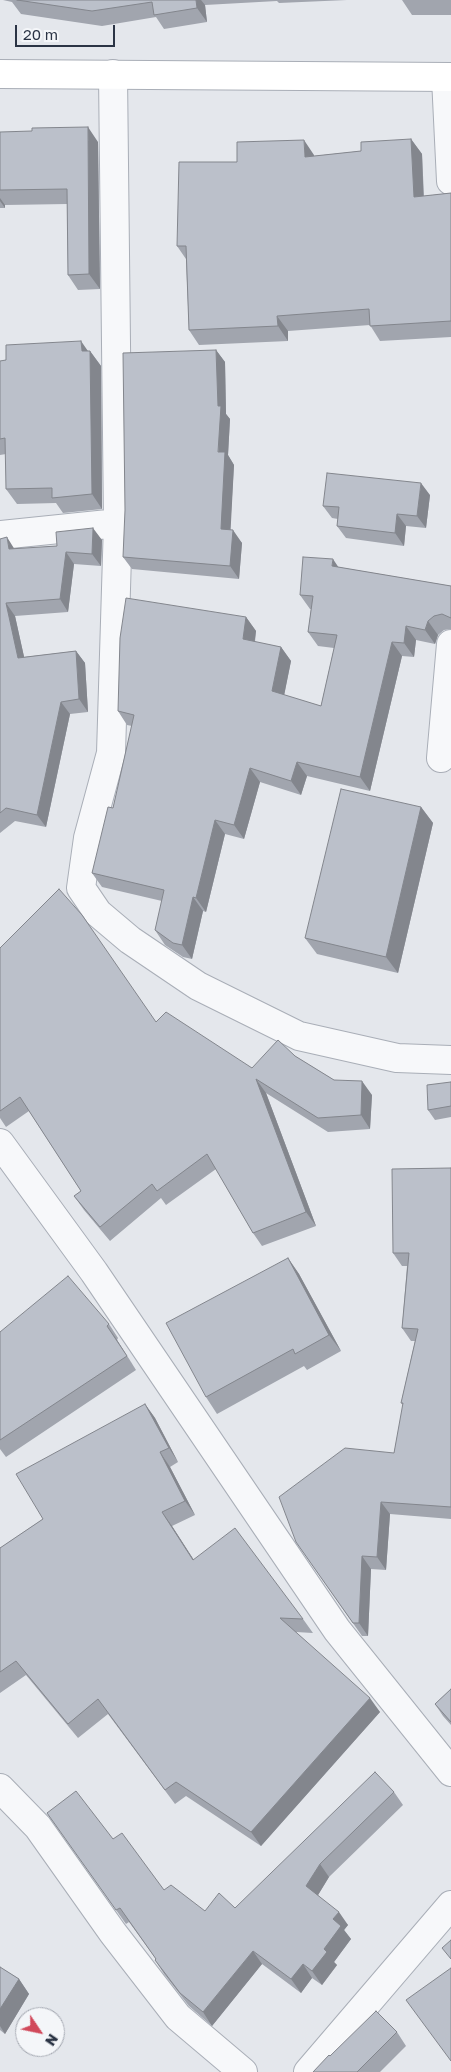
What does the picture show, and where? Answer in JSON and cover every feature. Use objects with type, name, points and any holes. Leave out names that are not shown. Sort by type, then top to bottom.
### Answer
[{"type":"main road","points":[[0,74],[448,78]]},
{"type":"street","points":[[113,74],[118,523],[111,753],[88,838],[81,888],[98,913],[130,940],[198,986],[299,1036],[397,1058],[451,1060]]},
{"type":"street","points":[[448,78],[451,181]]},
{"type":"street","points":[[0,535],[118,523]]},
{"type":"street","points":[[441,758],[451,644]]},
{"type":"street","points":[[0,1143],[94,1272],[336,1630],[451,1772]]},
{"type":"street","points":[[0,1788],[38,1827],[113,1933],[178,2017],[243,2072]]},
{"type":"street","points":[[308,2072],[451,1905]]},
{"type":"building","points":[[17,0],[196,0],[197,8],[154,15],[152,2],[92,11]]},
{"type":"building","points":[[88,127],[89,274],[68,275],[67,189],[0,190],[0,132],[32,131],[32,128]]},
{"type":"building","points":[[411,139],[414,197],[451,193],[451,321],[370,326],[369,309],[277,316],[278,326],[189,330],[186,246],[177,246],[179,162],[237,162],[237,142],[304,140],[305,157],[361,151],[361,142]]},
{"type":"building","points":[[81,341],[82,351],[90,351],[92,494],[52,498],[52,488],[6,489],[5,438],[0,439],[0,361],[6,360],[6,345]]},
{"type":"building","points":[[216,350],[218,406],[221,406],[218,452],[225,452],[221,529],[233,530],[230,566],[123,557],[125,510],[123,353]]},
{"type":"building","points":[[327,473],[421,483],[417,516],[397,514],[395,533],[337,526],[339,507],[323,506]]},
{"type":"building","points":[[93,528],[92,554],[66,552],[60,599],[6,603],[18,658],[76,651],[79,699],[61,702],[37,815],[6,808],[0,813],[0,539],[7,537],[9,549],[57,546],[56,532]]},
{"type":"building","points":[[303,557],[333,559],[332,566],[451,586],[451,618],[442,614],[434,616],[428,621],[425,630],[406,626],[404,643],[392,642],[360,777],[297,762],[291,781],[250,768],[234,825],[215,820],[196,898],[193,897],[182,945],[173,943],[155,930],[164,890],[92,873],[108,807],[113,808],[134,715],[118,711],[120,638],[126,598],[246,617],[243,639],[281,647],[272,691],[321,706],[337,635],[308,632],[313,596],[300,595]]},
{"type":"building","points":[[341,789],[421,807],[386,957],[305,938]]},
{"type":"building","points":[[59,889],[82,915],[156,1022],[166,1012],[252,1068],[278,1040],[295,1056],[334,1080],[362,1081],[361,1115],[318,1118],[256,1079],[306,1212],[253,1233],[207,1154],[157,1191],[152,1184],[100,1227],[74,1196],[81,1191],[20,1097],[0,1111],[0,948]]},
{"type":"building","points":[[451,1082],[451,1106],[428,1110],[427,1085]]},
{"type":"building","points":[[451,1168],[451,1507],[381,1502],[377,1557],[362,1556],[359,1623],[353,1623],[296,1542],[279,1497],[345,1448],[394,1453],[403,1403],[401,1403],[418,1329],[402,1328],[409,1253],[393,1253],[392,1169]]},
{"type":"building","points":[[288,1258],[329,1335],[295,1354],[293,1349],[206,1397],[166,1323]]},
{"type":"building","points":[[68,1276],[109,1324],[107,1326],[127,1356],[0,1440],[0,1332]]},
{"type":"building","points":[[145,1404],[169,1448],[160,1452],[185,1501],[162,1512],[193,1560],[235,1528],[303,1619],[280,1618],[370,1698],[251,1832],[176,1782],[165,1790],[98,1699],[68,1724],[16,1661],[0,1672],[0,1548],[43,1519],[16,1474]]},
{"type":"building","points":[[451,1689],[451,1722],[435,1704]]},
{"type":"building","points":[[375,1772],[394,1792],[320,1864],[306,1886],[339,1912],[333,1919],[341,1926],[324,1949],[327,1952],[312,1971],[303,1964],[291,1979],[253,1951],[203,2012],[180,1993],[120,1908],[116,1910],[47,1813],[76,1791],[113,1839],[122,1833],[164,1890],[171,1885],[205,1911],[219,1893],[235,1908]]},
{"type":"building","points":[[451,1940],[451,1959],[442,1948]]},
{"type":"building","points":[[0,1967],[19,1979],[0,2009]]},
{"type":"building","points":[[451,1968],[451,2061],[406,2000]]},
{"type":"building","points":[[376,2011],[397,2032],[357,2072],[313,2072],[329,2055]]}]
